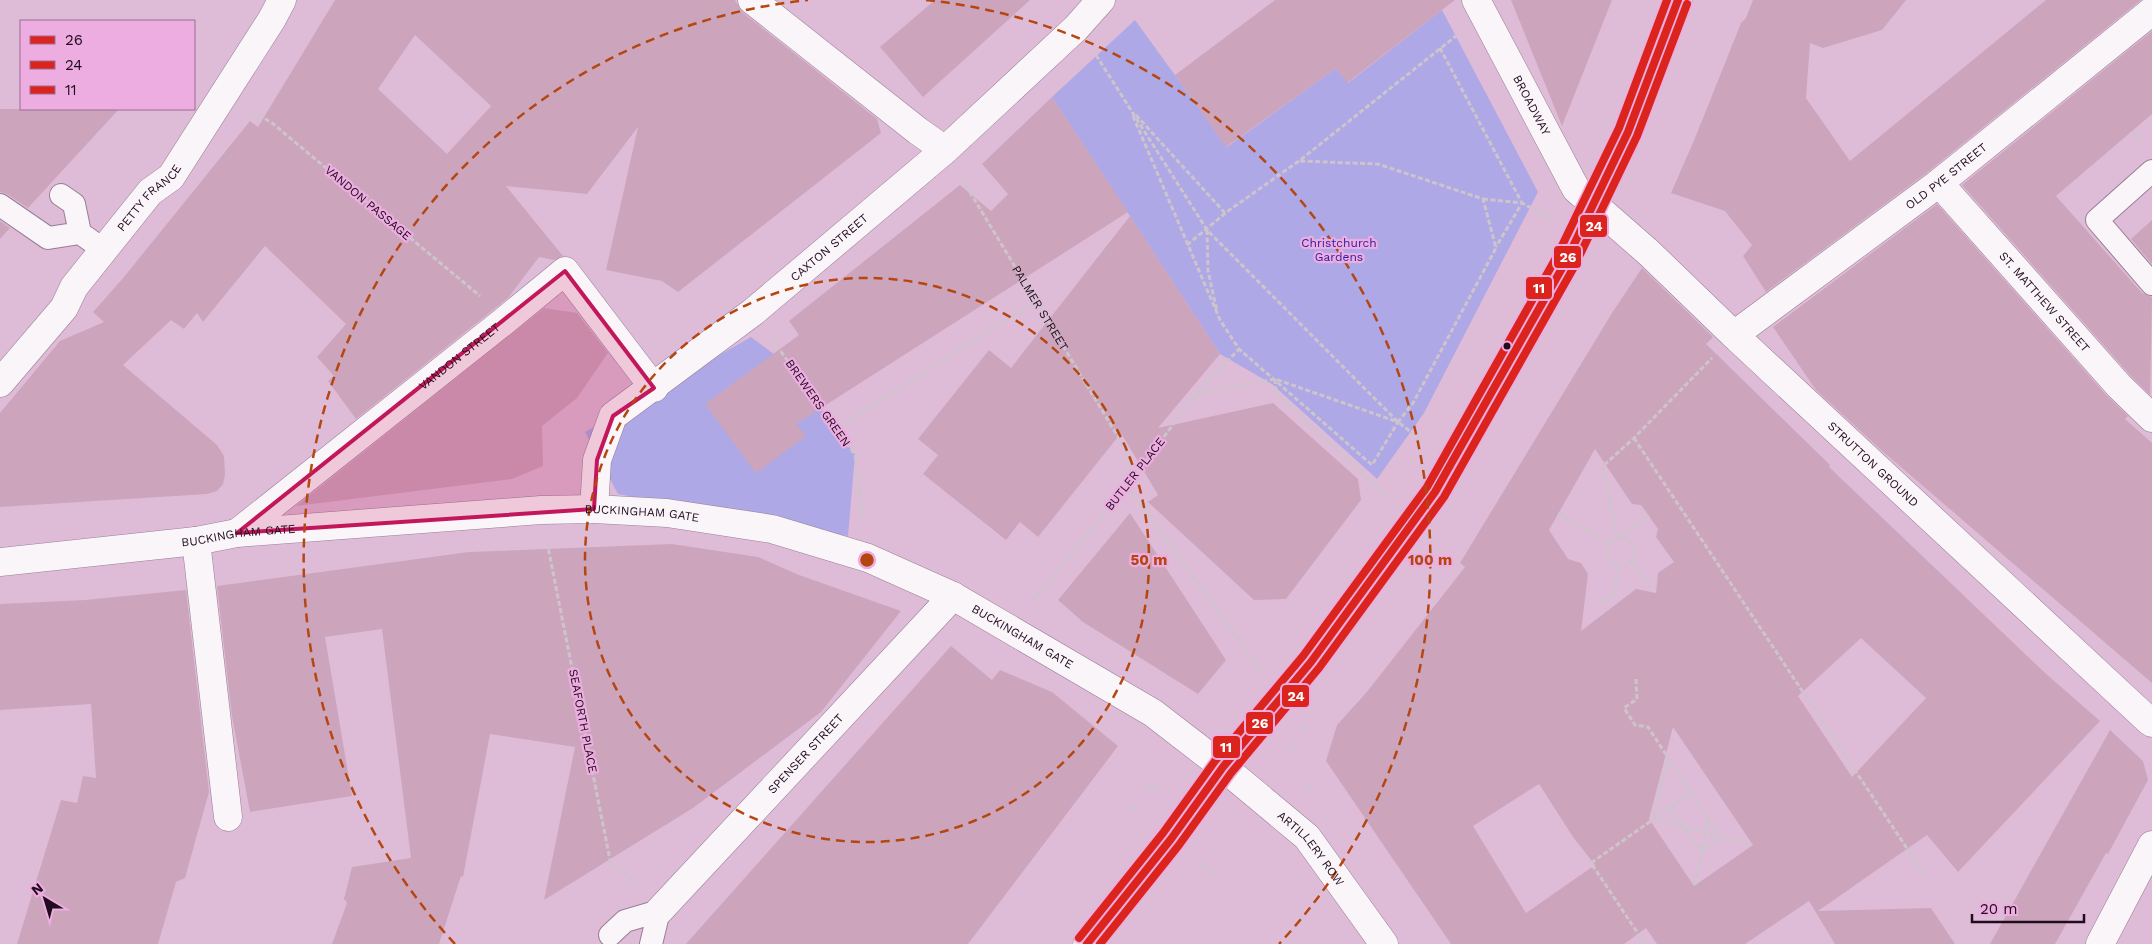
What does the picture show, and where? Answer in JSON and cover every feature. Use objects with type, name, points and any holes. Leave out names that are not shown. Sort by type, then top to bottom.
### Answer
[{"type":"main road","points":[[1087,944],[1171,839],[1223,767],[1311,662],[1435,492],[1565,262],[1594,205],[1628,132],[1678,0]]},
{"type":"street","name":"PETTY FRANCE","points":[[0,383],[64,308],[74,287],[150,192],[171,177],[272,20],[282,0]]},
{"type":"street","points":[[752,0],[918,132],[945,150]]},
{"type":"street","name":"CAXTON STREET","points":[[594,509],[597,460],[613,416],[654,388],[753,312],[945,150],[1076,28],[1102,0]]},
{"type":"street","name":"BROADWAY","points":[[1479,7],[1569,180],[1594,205]]},
{"type":"street","name":"OLD PYE STREET","points":[[1734,334],[1939,182],[2152,11]]},
{"type":"street","name":"ST. MATTHEW STREET","points":[[1939,182],[2119,386],[2152,418]]},
{"type":"street","name":"STRUTTON GROUND","points":[[1594,205],[1648,252],[2150,721]]},
{"type":"street","name":"VANDON STREET","points":[[237,533],[565,271],[654,388]]},
{"type":"street","name":"BUCKINGHAM GATE","points":[[0,562],[196,541],[237,533],[541,510],[594,509],[667,513],[772,529],[868,558],[953,596],[1153,713],[1223,767]]},
{"type":"street","points":[[196,541],[228,817]]},
{"type":"street","name":"SPENSER STREET","points":[[659,911],[953,596]]},
{"type":"street","name":"ARTILLERY ROW","points":[[1223,767],[1307,837],[1384,944]]},
{"type":"street","points":[[2100,944],[2152,845]]},
{"type":"lane","points":[[2152,170],[2097,220],[2152,284]]},
{"type":"lane","points":[[61,195],[74,204],[80,234]]},
{"type":"lane","points":[[0,205],[48,238],[80,234],[104,250]]},
{"type":"lane","points":[[610,934],[625,921],[659,911],[652,944]]},
{"type":"path","points":[[1187,246],[1225,213],[1298,160],[1440,48],[1479,7]]},
{"type":"path","points":[[1076,28],[1097,56],[1207,230],[1398,422],[1430,448]]},
{"type":"path","points":[[1440,48],[1522,203]]},
{"type":"path","name":"VANDON PASSAGE","points":[[224,95],[272,123],[490,304],[503,322]]},
{"type":"path","points":[[1129,107],[1225,213]]},
{"type":"path","points":[[1129,107],[1220,320],[1239,349],[1372,465],[1398,422],[1413,402],[1522,203]]},
{"type":"path","name":"PALMER STREET","points":[[945,150],[1129,455],[1127,486]]},
{"type":"path","points":[[1298,160],[1378,164],[1483,200],[1522,203],[1551,219]]},
{"type":"path","points":[[1483,200],[1496,248]]},
{"type":"path","points":[[1207,230],[1208,271],[1220,320]]},
{"type":"path","points":[[836,429],[1036,301]]},
{"type":"path","name":"BREWERS GREEN","points":[[753,312],[855,455],[864,523]]},
{"type":"path","name":"BUTLER PLACE","points":[[1033,601],[1127,486],[1196,394],[1239,349]]},
{"type":"path","points":[[1617,538],[1603,466],[1634,438],[1714,356]]},
{"type":"path","points":[[1196,394],[1274,379],[1398,422]]},
{"type":"path","points":[[1274,379],[1276,393],[1394,502]]},
{"type":"path","points":[[1634,438],[1926,877]]},
{"type":"path","points":[[1127,486],[1261,670]]},
{"type":"path","name":"SEAFORTH PLACE","points":[[541,510],[611,865],[627,874],[659,911]]},
{"type":"path","points":[[1558,513],[1610,544]]},
{"type":"path","points":[[1622,538],[1649,516]]},
{"type":"path","points":[[1617,538],[1626,538],[1633,544],[1635,553],[1631,561],[1624,566],[1614,564],[1608,558],[1607,548],[1617,538]]},
{"type":"path","points":[[1631,561],[1650,586]]},
{"type":"path","points":[[1600,604],[1614,594],[1619,565]]},
{"type":"path","points":[[1636,679],[1637,699],[1624,708],[1635,725],[1648,727],[1721,837]]},
{"type":"path","points":[[1286,749],[1299,745]]},
{"type":"path","points":[[1653,819],[1668,759]]},
{"type":"path","points":[[1306,791],[1313,784]]},
{"type":"path","points":[[1142,788],[1160,786]]},
{"type":"path","points":[[1645,944],[1591,863],[1690,793]]},
{"type":"path","points":[[1129,805],[1138,812]]},
{"type":"path","points":[[1670,808],[1702,852]]},
{"type":"path","points":[[1653,819],[1753,845]]},
{"type":"path","points":[[1695,885],[1708,819]]},
{"type":"path","points":[[1702,852],[1721,837]]},
{"type":"path","points":[[1200,862],[1216,877]]},
{"type":"highlighted area","points":[[565,271],[654,388],[613,416],[597,460],[594,509],[237,533]]},
{"type":"green space","name":"Christchurch Gardens","points":[[1442,10],[1538,192],[1424,413],[1377,479],[1272,384],[1220,354],[1052,97],[1135,20],[1227,147],[1336,68],[1348,83]]},
{"type":"green space","points":[[751,337],[794,369],[855,455],[848,536],[618,494],[585,432]]},
{"type":"building","points":[[335,0],[735,0],[742,12],[877,119],[881,133],[678,292],[662,281],[606,270],[638,127],[587,194],[506,186],[563,256],[554,260],[539,257],[508,298],[356,419],[328,381],[334,376],[317,357],[346,324],[265,246],[203,322],[197,313],[184,329],[171,320],[123,365],[217,445],[224,456],[225,475],[223,484],[217,491],[207,494],[0,507],[0,413],[60,341],[104,322],[93,312],[124,277],[250,121],[258,127]],"holes":[[[415,35],[491,106],[447,154],[378,89]]]},
{"type":"building","points":[[935,0],[1030,0],[923,97],[880,47]]},
{"type":"building","points":[[1275,0],[1455,0],[1347,83],[1336,68],[1226,147],[1175,75]]},
{"type":"building","points":[[1511,0],[1612,0],[1562,126]]},
{"type":"building","points":[[1753,0],[1906,0],[1882,30],[1823,48],[1810,43],[1806,98],[1850,161],[2046,0],[2141,0],[1929,171],[1766,292],[1743,256],[1752,245],[1725,211],[1671,193],[1741,23],[1746,18]]},
{"type":"building","points":[[2152,31],[2152,114],[2056,196],[2142,293],[2152,297],[2150,395],[2130,375],[1962,185]]},
{"type":"building","points":[[1052,97],[1128,212],[796,424],[806,436],[756,473],[705,404],[799,335],[789,321],[960,185],[991,211],[1008,194],[982,164]]},
{"type":"building","points":[[0,109],[118,110],[28,208],[7,194],[0,192]]},
{"type":"building","points":[[1937,204],[2107,396],[2128,416],[2125,419],[2152,443],[2152,683],[1880,449],[1816,390],[1773,327]]},
{"type":"building","points":[[1130,216],[1220,354],[1158,428],[1273,403],[1358,479],[1361,500],[1286,599],[1254,600],[1148,502],[1158,495],[1121,433],[1038,537],[1020,522],[1006,540],[923,474],[938,455],[918,439],[989,350],[1011,368]]},
{"type":"building","points":[[2152,220],[2152,264],[2131,239]]},
{"type":"building","points":[[0,221],[10,228],[0,239]]},
{"type":"building","points":[[1642,268],[1713,337],[1706,344],[1830,465],[1829,467],[2044,672],[2100,721],[1958,872],[1927,835],[1818,911],[1931,908],[1955,944],[1835,944],[1809,901],[1745,944],[1657,944],[1646,928],[1624,944],[1451,944],[1326,761],[1337,725],[1366,693],[1465,567],[1460,563],[1612,313]],"holes":[[[1595,449],[1632,504],[1641,505],[1649,516],[1658,529],[1656,537],[1674,562],[1658,573],[1656,593],[1636,589],[1581,631],[1588,574],[1581,563],[1568,559],[1549,530]],[[1861,638],[1926,698],[1852,777],[1798,696]],[[1673,727],[1753,845],[1694,886],[1649,819]],[[1539,784],[1573,837],[1595,865],[1526,913],[1473,826]]]},
{"type":"building","points":[[544,308],[577,313],[608,353],[577,398],[542,426],[543,466],[512,479],[296,506]]},
{"type":"building","points":[[1130,513],[1226,660],[1198,694],[1083,622],[1058,600]]},
{"type":"building","points":[[672,544],[758,557],[799,575],[901,611],[821,712],[693,808],[544,900],[575,747],[490,734],[463,877],[461,876],[439,944],[332,944],[347,903],[344,899],[352,867],[411,858],[382,629],[325,637],[352,796],[250,812],[232,716],[217,586],[469,552]]},
{"type":"building","points":[[186,590],[209,792],[185,878],[176,882],[158,944],[17,944],[61,800],[77,803],[83,776],[96,778],[91,704],[0,710],[0,604],[85,600]]},
{"type":"building","points":[[951,646],[992,680],[1000,670],[1052,692],[1118,746],[968,944],[686,944]]},
{"type":"building","points":[[2110,730],[2143,761],[2148,780],[2108,854],[2106,853],[2055,944],[1990,944]]},
{"type":"transit line","name":"11","points":[[1079,938],[1163,833],[1215,761],[1303,656],[1427,487],[1556,258],[1619,128],[1667,0]]},
{"type":"transit line","name":"26","points":[[1087,944],[1171,839],[1223,767],[1311,662],[1435,492],[1565,263],[1628,132],[1678,0]]},
{"type":"transit line","name":"24","points":[[1100,944],[1179,845],[1231,773],[1319,668],[1444,497],[1574,267],[1637,136],[1687,4]]}]
